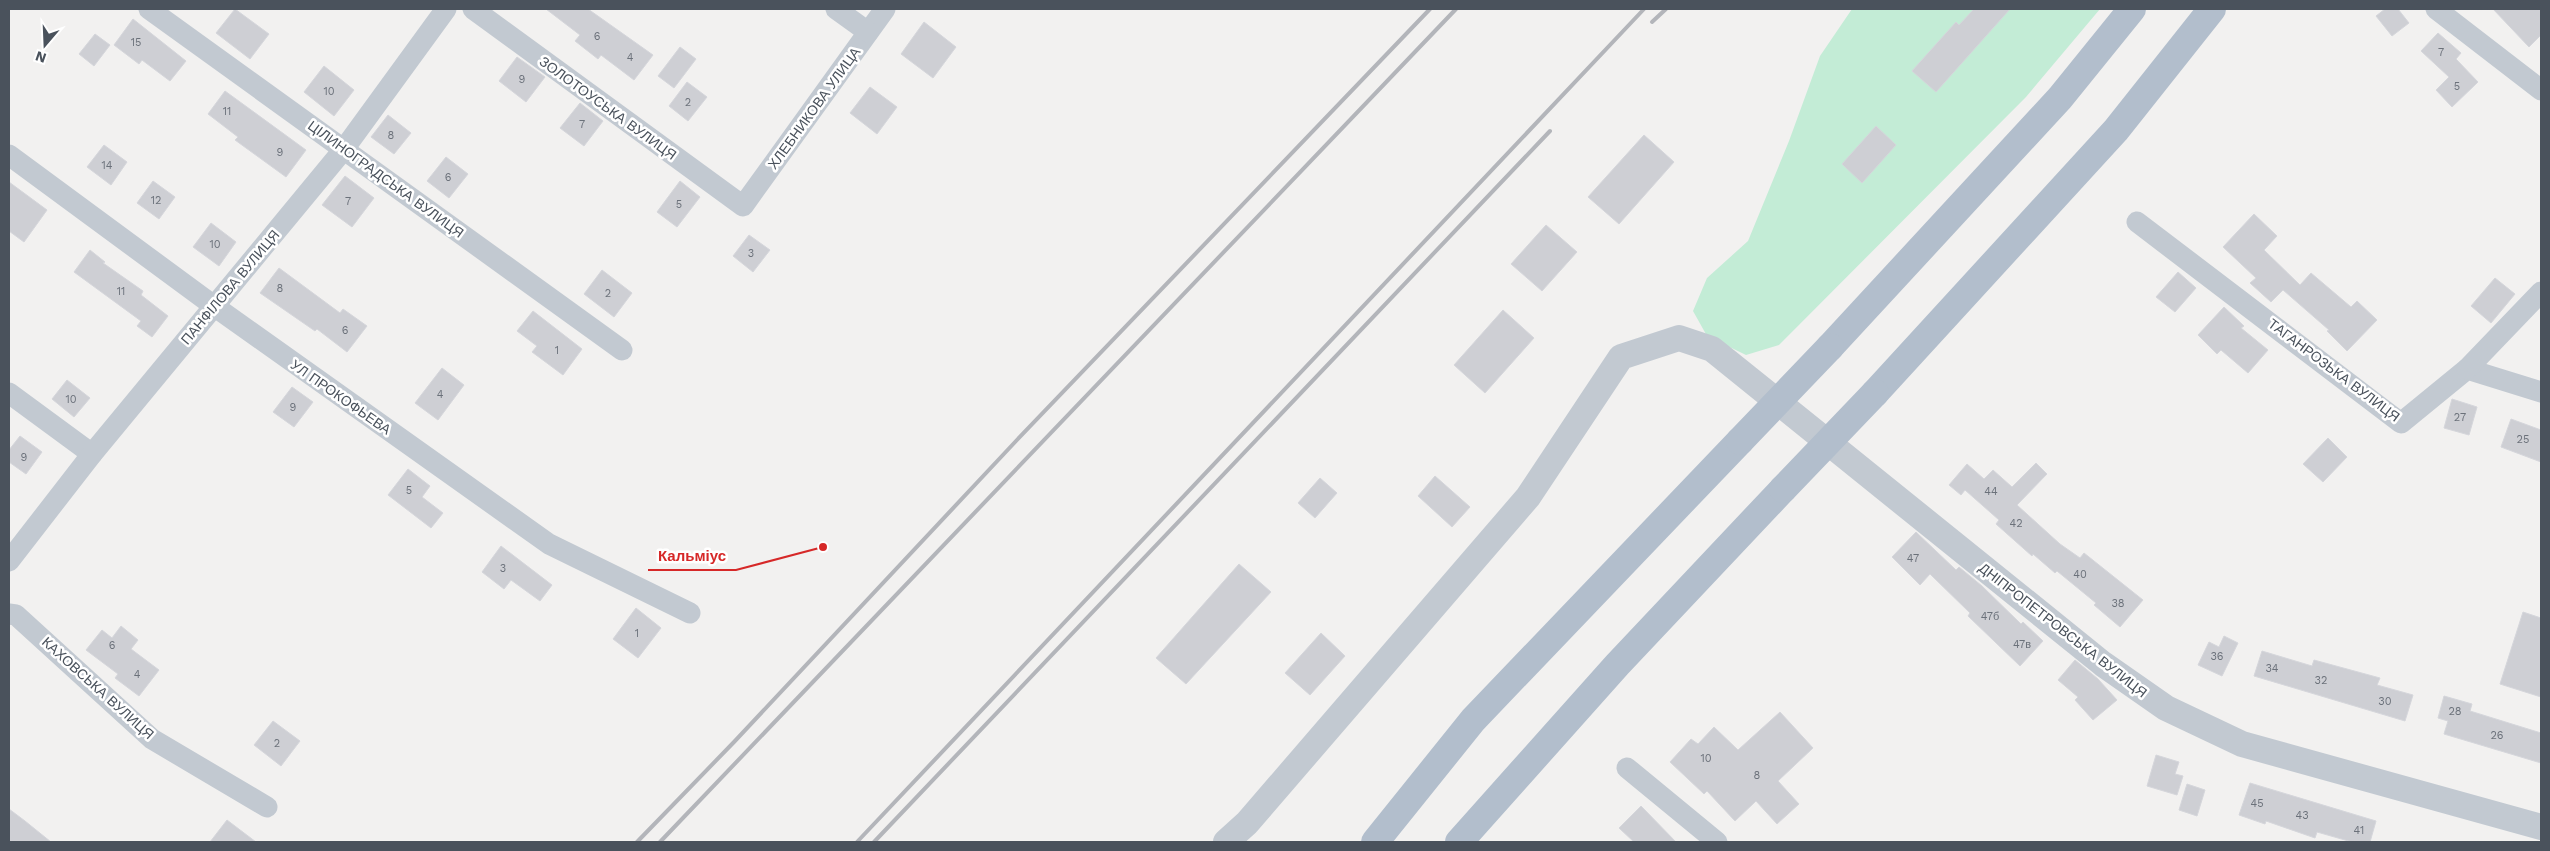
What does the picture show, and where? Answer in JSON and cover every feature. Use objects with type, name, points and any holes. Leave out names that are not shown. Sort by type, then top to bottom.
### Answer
[{"type":"main road","points":[[1375,842],[1473,720],[1830,347],[2060,98],[2132,9]]},
{"type":"main road","points":[[1459,842],[1617,666],[1875,393],[2116,130],[2212,9]]},
{"type":"street","name":"ЦІЛИНОГРАДСЬКА ВУЛИЦЯ","points":[[149,9],[622,350]]},
{"type":"street","name":"ПАНФІЛОВА ВУЛИЦЯ","points":[[9,561],[92,454],[344,149],[446,9]]},
{"type":"street","name":"ЗОЛОТОУСЬКА ВУЛИЦЯ","points":[[473,9],[743,206]]},
{"type":"street","points":[[836,9],[868,32]]},
{"type":"street","name":"ХЛЕБНИКОВА УЛИЦА","points":[[743,206],[884,9]]},
{"type":"street","points":[[2436,9],[2541,90]]},
{"type":"street","name":"УЛ ПРОКОФЬЕВА","points":[[9,155],[214,306],[549,544],[690,613]]},
{"type":"street","name":"ТАГАНРОЗЬКА ВУЛИЦЯ","points":[[2137,222],[2401,423],[2467,370]]},
{"type":"street","points":[[2541,292],[2467,370],[2541,392]]},
{"type":"street","name":"ДНІПРОПЕТРОВСЬКА ВУЛИЦЯ","points":[[1226,842],[1247,823],[1528,497],[1621,357],[1679,338],[1712,349],[2103,664],[2166,708],[2242,744],[2541,826]]},
{"type":"street","points":[[9,393],[92,454]]},
{"type":"street","name":"КАХОВСЬКА ВУЛИЦЯ","points":[[9,614],[16,614],[152,739],[267,807]]},
{"type":"street","points":[[1626,768],[1717,842]]},
{"type":"green space","points":[[1852,9],[2100,9],[2026,97],[1779,345],[1746,355],[1707,336],[1693,311],[1707,278],[1748,241],[1789,141],[1820,56]]},
{"type":"building","points":[[235,9],[269,34],[250,59],[216,33]]},
{"type":"building","points":[[546,9],[588,9],[653,55],[634,80],[601,55],[598,59],[575,41],[580,35]]},
{"type":"building","points":[[1974,9],[2010,9],[1936,92],[1912,71],[1956,22],[1959,25]]},
{"type":"building","points":[[2385,9],[2398,9],[2409,23],[2392,36],[2376,16]]},
{"type":"building","points":[[2493,9],[2541,9],[2541,35],[2529,47]]},
{"type":"building","points":[[133,19],[186,61],[170,81],[142,60],[139,64],[114,45]]},
{"type":"building","points":[[924,22],[956,47],[933,78],[901,54]]},
{"type":"building","points":[[2438,33],[2461,53],[2456,59],[2478,82],[2452,107],[2436,90],[2449,77],[2421,51]]},
{"type":"building","points":[[95,34],[110,45],[94,66],[79,54]]},
{"type":"building","points":[[680,47],[696,59],[674,88],[658,76]]},
{"type":"building","points":[[517,57],[545,77],[526,102],[499,81]]},
{"type":"building","points":[[324,66],[354,90],[334,116],[304,92]]},
{"type":"building","points":[[687,82],[707,97],[688,121],[669,106]]},
{"type":"building","points":[[870,87],[897,107],[877,134],[850,113]]},
{"type":"building","points":[[225,91],[306,150],[286,177],[235,140],[238,137],[208,114]]},
{"type":"building","points":[[580,103],[603,121],[584,146],[560,128]]},
{"type":"building","points":[[388,115],[411,133],[394,154],[371,137]]},
{"type":"building","points":[[1876,126],[1896,145],[1862,183],[1842,164]]},
{"type":"building","points":[[1644,135],[1674,162],[1619,224],[1588,197]]},
{"type":"building","points":[[104,145],[127,162],[111,185],[87,167]]},
{"type":"building","points":[[446,157],[468,174],[449,198],[427,181]]},
{"type":"building","points":[[345,176],[374,198],[352,227],[322,205]]},
{"type":"building","points":[[153,181],[175,197],[159,219],[137,203]]},
{"type":"building","points":[[680,181],[700,197],[677,227],[657,212]]},
{"type":"building","points":[[9,182],[47,210],[24,242],[9,231]]},
{"type":"building","points":[[2254,214],[2277,236],[2264,250],[2300,285],[2311,273],[2351,307],[2357,301],[2377,320],[2347,351],[2327,331],[2329,330],[2283,290],[2271,302],[2250,283],[2256,278],[2223,247]]},
{"type":"building","points":[[211,223],[236,242],[219,266],[193,247]]},
{"type":"building","points":[[1546,225],[1577,252],[1542,291],[1511,264]]},
{"type":"building","points":[[749,235],[770,250],[753,272],[733,256]]},
{"type":"building","points":[[90,250],[105,262],[103,263],[143,291],[141,295],[168,316],[152,337],[137,326],[141,321],[74,272]]},
{"type":"building","points":[[279,268],[340,313],[343,309],[367,326],[347,352],[317,329],[315,331],[260,293]]},
{"type":"building","points":[[602,270],[632,293],[614,317],[584,294]]},
{"type":"building","points":[[2178,272],[2196,288],[2175,312],[2156,297]]},
{"type":"building","points":[[2495,278],[2515,294],[2491,323],[2471,306]]},
{"type":"building","points":[[2224,307],[2244,326],[2241,328],[2268,350],[2248,373],[2221,350],[2217,354],[2198,335]]},
{"type":"building","points":[[1503,310],[1534,338],[1485,393],[1454,365]]},
{"type":"building","points":[[533,311],[582,349],[563,375],[532,352],[537,346],[517,331]]},
{"type":"building","points":[[442,368],[464,385],[438,420],[415,403]]},
{"type":"building","points":[[67,380],[90,398],[74,417],[52,399]]},
{"type":"building","points":[[292,387],[313,402],[294,427],[273,412]]},
{"type":"building","points":[[2452,399],[2477,407],[2469,435],[2444,428]]},
{"type":"building","points":[[2511,419],[2541,430],[2541,462],[2501,447]]},
{"type":"building","points":[[20,436],[42,452],[26,474],[9,462],[9,450]]},
{"type":"building","points":[[2328,438],[2347,457],[2323,482],[2303,464]]},
{"type":"building","points":[[2036,463],[2047,474],[2017,505],[2060,544],[2080,558],[2084,553],[2143,600],[2120,627],[2094,605],[2096,603],[2057,571],[2055,573],[2033,554],[2032,556],[1996,524],[1999,520],[1965,490],[1961,495],[1949,485],[1967,464],[1984,479],[1993,470],[2012,487]]},
{"type":"building","points":[[408,469],[430,486],[422,497],[443,513],[431,528],[388,495]]},
{"type":"building","points":[[1435,476],[1470,507],[1452,527],[1418,496]]},
{"type":"building","points":[[1320,478],[1337,493],[1315,518],[1298,503]]},
{"type":"building","points":[[1916,532],[1956,570],[1959,567],[1982,586],[2021,624],[2023,622],[2043,641],[2020,666],[1968,616],[1970,613],[1930,574],[1920,585],[1892,557]]},
{"type":"building","points":[[501,546],[552,585],[540,601],[511,580],[504,589],[482,572]]},
{"type":"building","points":[[1239,564],[1271,592],[1186,684],[1156,658]]},
{"type":"building","points":[[636,608],[661,628],[638,658],[613,639]]},
{"type":"building","points":[[2523,612],[2541,618],[2541,697],[2500,684]]},
{"type":"building","points":[[121,626],[138,640],[131,649],[159,670],[139,696],[115,678],[118,674],[86,650],[102,630],[112,638]]},
{"type":"building","points":[[1321,633],[1345,656],[1310,695],[1285,673]]},
{"type":"building","points":[[2224,636],[2238,643],[2222,676],[2198,665],[2209,642],[2219,647]]},
{"type":"building","points":[[2262,651],[2312,666],[2314,660],[2380,678],[2377,685],[2413,695],[2405,721],[2254,676]]},
{"type":"building","points":[[2075,660],[2098,679],[2117,700],[2093,720],[2075,700],[2078,697],[2058,680]]},
{"type":"building","points":[[2444,696],[2472,704],[2470,711],[2541,733],[2541,763],[2444,734],[2448,721],[2438,718]]},
{"type":"building","points":[[1780,712],[1813,748],[1778,781],[1799,804],[1777,824],[1756,801],[1735,821],[1707,791],[1704,794],[1670,762],[1691,739],[1698,744],[1714,727],[1738,750]]},
{"type":"building","points":[[273,721],[300,741],[281,766],[254,745]]},
{"type":"building","points":[[2156,755],[2179,762],[2175,774],[2183,776],[2177,795],[2147,786]]},
{"type":"building","points":[[2250,783],[2376,821],[2370,842],[2352,842],[2317,832],[2315,838],[2266,821],[2265,824],[2239,815]]},
{"type":"building","points":[[2187,784],[2205,790],[2197,816],[2179,810]]},
{"type":"building","points":[[1641,806],[1676,842],[1634,842],[1619,828]]},
{"type":"building","points":[[9,809],[25,821],[51,842],[9,842]]},
{"type":"building","points":[[227,820],[256,842],[210,842]]},
{"type":"railway","points":[[637,842],[734,742],[1016,441],[1430,9]]},
{"type":"railway","points":[[660,842],[1456,9]]},
{"type":"railway","points":[[857,842],[1644,9]]},
{"type":"railway","points":[[1652,22],[1666,9]]},
{"type":"railway","points":[[874,842],[1550,131]]},
{"type":"place","name":"Кальміус","points":[[823,547]]}]
